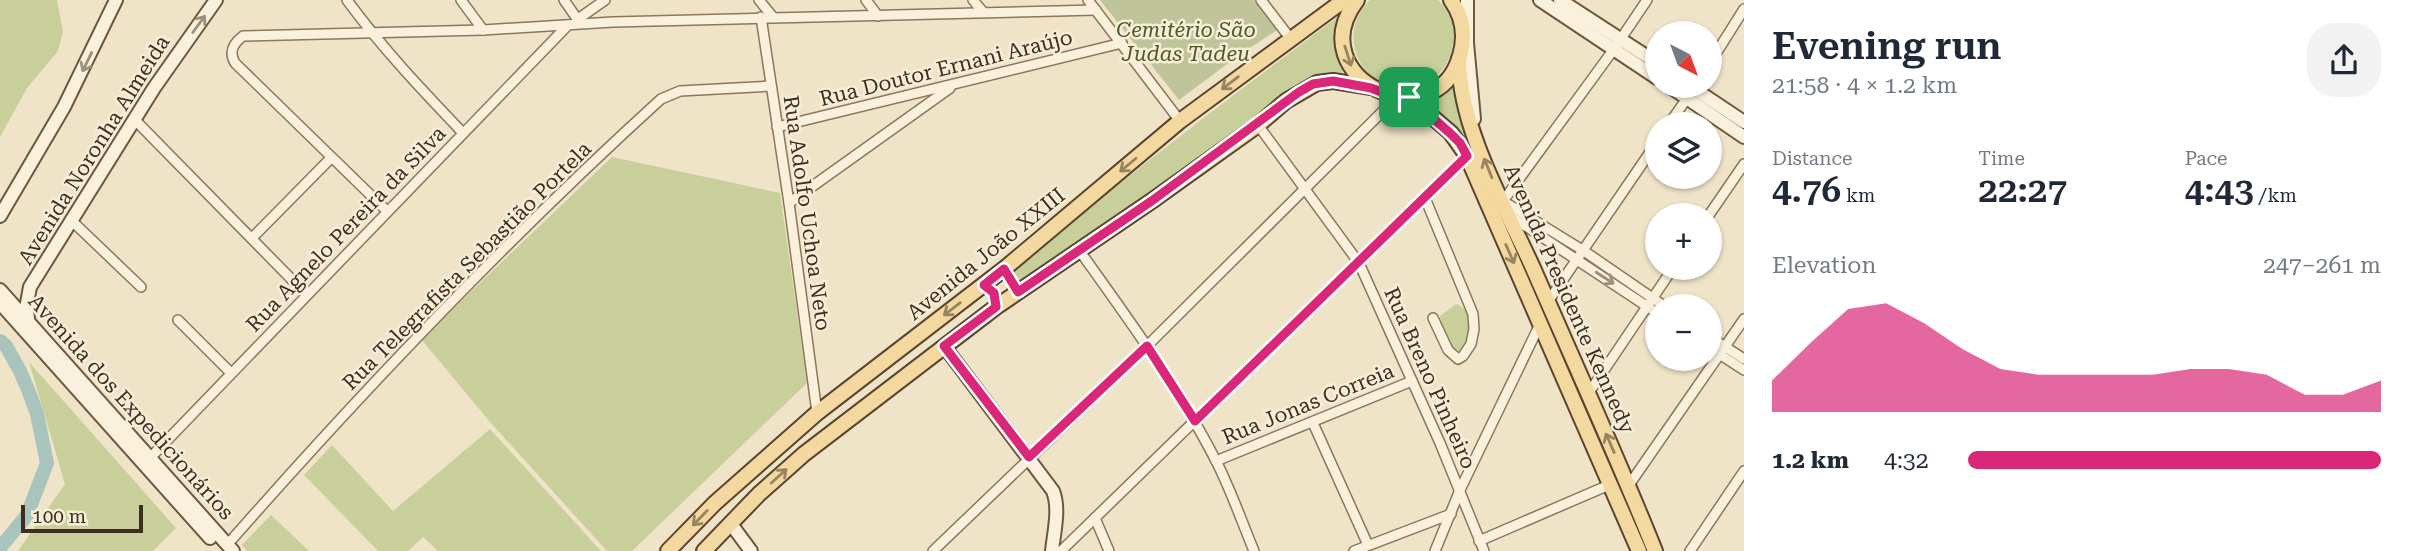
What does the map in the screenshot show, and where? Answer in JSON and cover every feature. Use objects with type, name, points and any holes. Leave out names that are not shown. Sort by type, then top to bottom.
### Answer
[{"type":"main road","points":[[0,216],[64,107],[116,0]]},
{"type":"main road","points":[[1357,0],[1345,25],[1345,49],[1354,71],[1371,88]]},
{"type":"main road","points":[[1451,0],[1460,15]]},
{"type":"main road","points":[[1457,0],[1460,15]]},
{"type":"main road","points":[[1467,0],[1465,17],[1469,81],[1477,140]]},
{"type":"main road","points":[[1540,0],[1645,57]]},
{"type":"main road","points":[[1560,0],[1645,68]]},
{"type":"main road","name":"Avenida Noronha Almeida","points":[[30,287],[212,1]]},
{"type":"main road","name":"Avenida João XXIII","points":[[668,551],[715,503],[817,413],[1004,269],[1180,121],[1342,1]]},
{"type":"main road","name":"Avenida Presidente Kennedy","points":[[1460,15],[1463,30],[1459,59],[1461,89],[1477,140],[1629,485],[1655,551]]},
{"type":"main road","points":[[704,551],[804,454],[996,307],[1258,124],[1286,101],[1317,83],[1333,81],[1371,88],[1389,95],[1409,97],[1440,85],[1459,59]]},
{"type":"main road","points":[[1258,124],[1324,90],[1342,90],[1393,101],[1433,117]]},
{"type":"main road","name":"Avenida Presidente Kennedy","points":[[1409,97],[1460,143],[1467,156],[1639,551]]},
{"type":"main road","points":[[1702,98],[1744,137]]},
{"type":"main road","points":[[1706,98],[1744,122]]},
{"type":"main road","points":[[1004,269],[1018,292]]},
{"type":"main road","points":[[984,285],[994,293],[996,307]]},
{"type":"main road","points":[[2,297],[30,287]]},
{"type":"main road","points":[[28,318],[26,308],[30,287]]},
{"type":"main road","name":"Avenida dos Expedicionários","points":[[2,297],[227,549]]},
{"type":"main road","name":"Avenida dos Expedicionários","points":[[2,297],[28,318],[227,549]]},
{"type":"main road","points":[[944,346],[1055,495],[1052,551]]},
{"type":"main road","points":[[731,524],[751,551]]},
{"type":"street","points":[[347,0],[372,34],[463,133]]},
{"type":"street","points":[[461,0],[483,30]]},
{"type":"street","points":[[564,0],[579,22]]},
{"type":"street","points":[[579,22],[605,0]]},
{"type":"street","points":[[759,0],[774,17]]},
{"type":"street","points":[[866,0],[878,16]]},
{"type":"street","points":[[973,0],[983,12]]},
{"type":"street","points":[[1088,0],[1180,121]]},
{"type":"street","points":[[1261,0],[1290,38]]},
{"type":"street","points":[[1505,207],[1647,0]]},
{"type":"street","points":[[1722,44],[1744,9]]},
{"type":"street","points":[[387,211],[240,68],[232,58],[232,48],[243,36],[483,30],[579,22],[1096,10]]},
{"type":"street","name":"Rua Adolfo Uchoa Neto","points":[[761,17],[817,413]]},
{"type":"street","name":"Rua Agnelo Pereira da Silva","points":[[150,458],[568,25]]},
{"type":"street","name":"Rua Doutor Ernani Araújo","points":[[778,127],[1122,43]]},
{"type":"street","points":[[789,203],[954,85]]},
{"type":"street","name":"Rua Telegrafista Sebastião Portela","points":[[227,549],[431,321],[661,99],[680,91],[771,86]]},
{"type":"street","points":[[933,551],[1147,346],[1393,101]]},
{"type":"street","points":[[135,120],[306,294]]},
{"type":"street","name":"Rua Breno Pinheiro","points":[[1258,124],[1359,263],[1460,490],[1484,551]]},
{"type":"street","points":[[1061,551],[1467,156]]},
{"type":"street","points":[[252,238],[331,158]]},
{"type":"street","points":[[1547,303],[1645,160]]},
{"type":"street","points":[[1717,203],[1744,164]]},
{"type":"street","points":[[1424,198],[1473,314],[1474,337],[1463,356],[1458,359],[1449,352],[1433,318]]},
{"type":"street","points":[[1505,207],[1584,251],[1645,298]]},
{"type":"street","points":[[1505,207],[1577,260],[1645,299]]},
{"type":"street","points":[[72,220],[141,287]]},
{"type":"street","points":[[1079,250],[1147,346],[1195,421],[1216,461],[1254,551]]},
{"type":"street","points":[[1587,394],[1645,309]]},
{"type":"street","points":[[1629,485],[1744,319]]},
{"type":"street","points":[[178,320],[232,373]]},
{"type":"street","points":[[1435,551],[1460,490],[1540,323]]},
{"type":"street","points":[[1723,351],[1744,359]]},
{"type":"street","points":[[1723,351],[1744,370]]},
{"type":"street","name":"Rua Jonas Correia","points":[[1216,461],[1412,381]]},
{"type":"street","points":[[1313,423],[1368,545]]},
{"type":"street","points":[[1690,551],[1744,471]]},
{"type":"street","points":[[1479,541],[1609,485]]},
{"type":"street","points":[[1354,551],[1451,514]]},
{"type":"street","points":[[1095,518],[1109,551]]},
{"type":"green space","points":[[0,0],[57,0],[63,32],[58,51],[27,88],[0,137]]},
{"type":"green space","name":"Cemitério São Judas Tadeu","points":[[1100,0],[1254,0],[1277,30],[1179,100]]},
{"type":"green space","points":[[1370,0],[1438,0],[1443,5],[1452,23],[1454,36],[1449,59],[1436,76],[1408,88],[1390,86],[1375,79],[1363,66],[1356,51],[1354,34],[1358,16]]},
{"type":"green space","points":[[1339,16],[1334,47],[1345,76],[1320,76],[1297,86],[1163,184],[1016,284],[1010,273],[1173,142]]},
{"type":"green space","points":[[1454,78],[1466,124],[1466,138],[1421,100]]},
{"type":"green space","points":[[612,157],[780,193],[807,383],[632,551],[607,551],[490,422],[421,339]]},
{"type":"green space","points":[[1456,304],[1465,310],[1471,322],[1472,338],[1462,352],[1452,346],[1446,337],[1440,316]]},
{"type":"green space","points":[[29,362],[176,528],[153,551],[18,551],[65,484]]},
{"type":"green space","points":[[490,429],[601,551],[438,551],[423,537],[408,551],[378,551],[304,475],[332,445],[393,511]]},
{"type":"green space","points":[[271,515],[309,551],[247,551],[242,545]]},
{"type":"waterway","points":[[0,341],[6,346],[29,392],[37,414],[47,463],[27,515],[0,548]]},
{"type":"route","points":[[1333,81],[1371,88],[1389,95],[1409,97],[1460,143],[1467,156],[1195,421],[1147,346],[1029,457],[944,346],[996,307],[994,293],[984,285],[1004,269],[1018,292],[1153,200],[1308,86],[1333,81]]}]
